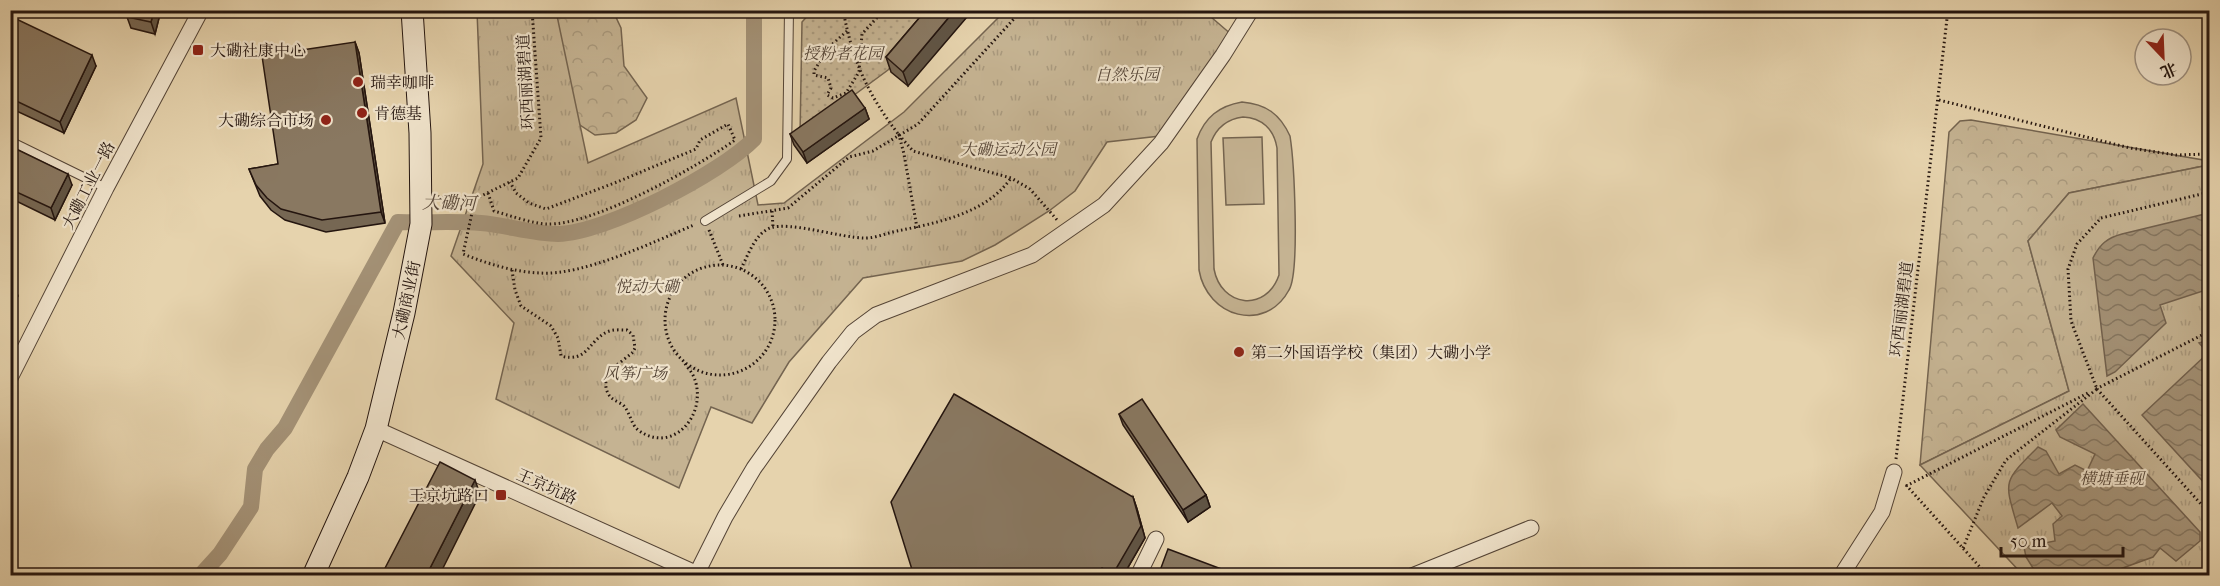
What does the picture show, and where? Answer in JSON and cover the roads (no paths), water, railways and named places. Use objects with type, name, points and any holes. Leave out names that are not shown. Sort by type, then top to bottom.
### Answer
[{"type":"street","name":"大磡工业一路","points":[[10,378],[106,188],[201,10]]},
{"type":"street","name":"大磡商业街","points":[[313,576],[358,477],[376,429],[404,313],[422,224],[420,133],[412,10]]},
{"type":"street","points":[[700,574],[725,517],[754,468],[829,362],[854,332],[876,315],[1032,255],[1104,205],[1161,142],[1223,56],[1251,10]]},
{"type":"street","name":"王京坑路","points":[[376,429],[700,574]]},
{"type":"street","points":[[1841,576],[1882,512],[1894,472]]},
{"type":"street","points":[[1412,576],[1531,528]]},
{"type":"street","points":[[1138,576],[1156,539]]},
{"type":"lane","points":[[705,221],[771,181],[787,159],[789,10]]},
{"type":"lane","points":[[10,141],[106,188]]},
{"type":"water","points":[[2209,213],[2209,289],[2160,305],[2166,323],[2115,372],[2107,376],[2093,258],[2101,245],[2117,236]]},
{"type":"water","points":[[2210,340],[2209,488],[2142,415],[2208,353],[2199,343]]},
{"type":"water","points":[[2083,404],[2200,532],[2200,541],[2176,561],[2160,548],[2153,557],[2120,569],[2122,575],[2082,575],[2080,569],[2064,572],[2065,575],[2038,576],[2026,557],[2024,547],[2055,541],[2053,524],[2062,516],[2052,503],[2018,528],[2010,500],[2009,483],[2018,468],[2038,447],[2046,451],[2059,474],[2075,465],[2087,471],[2095,454],[2060,437],[2056,430]]},
{"type":"waterway","name":"大磡河","points":[[200,576],[220,554],[251,507],[255,469],[267,449],[285,428],[398,222],[481,223],[558,234],[604,224],[690,184],[738,153],[754,139],[754,10]]},
{"type":"place","name":"大磡社康中心","points":[[198,50]]},
{"type":"place","name":"瑞幸咖啡","points":[[358,82]]},
{"type":"place","name":"肯德基","points":[[362,113]]},
{"type":"place","name":"大磡综合市场","points":[[326,120]]},
{"type":"place","name":"第二外国语学校（集团）大磡小学","points":[[1239,352]]},
{"type":"place","name":"王京坑路口","points":[[501,495]]},
{"type":"park label","name":"授粉者花园","points":[[843,53]]},
{"type":"park label","name":"自然乐园","points":[[1127,74]]},
{"type":"park label","name":"大磡运动公园","points":[[1008,149]]},
{"type":"park label","name":"悦动大磡","points":[[647,286]]},
{"type":"park label","name":"风筝广场","points":[[635,373]]},
{"type":"park label","name":"横塘垂砚","points":[[2112,478]]}]
